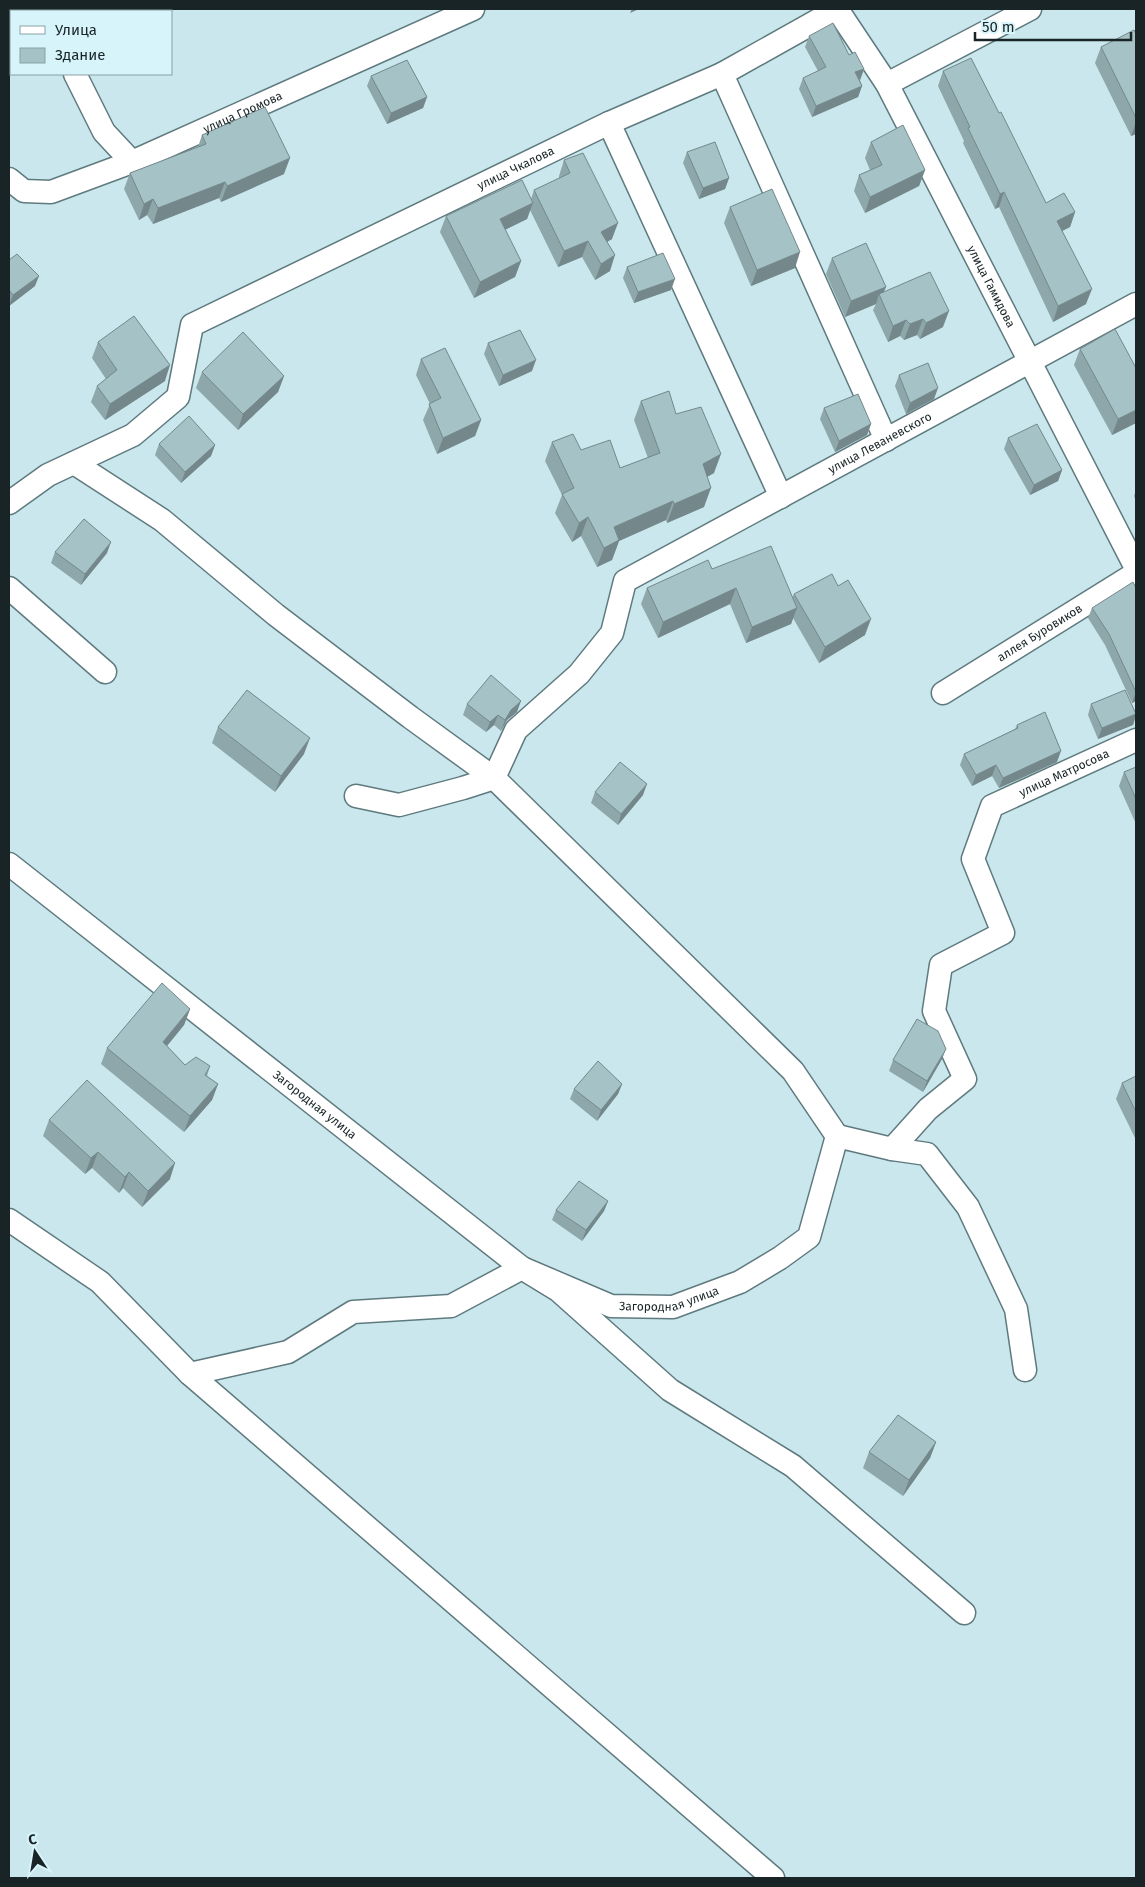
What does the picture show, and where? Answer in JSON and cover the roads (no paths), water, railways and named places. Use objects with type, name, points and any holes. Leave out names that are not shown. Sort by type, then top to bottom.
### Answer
[{"type":"street","name":"улица Громова","points":[[9,179],[24,190],[51,192],[132,162],[473,9]]},
{"type":"street","name":"улица Гамидова","points":[[838,9],[887,84],[1136,568]]},
{"type":"street","name":"улица Чкалова","points":[[74,463],[133,435],[178,397],[192,325],[609,123],[722,74],[838,9]]},
{"type":"street","points":[[887,84],[1030,9]]},
{"type":"street","points":[[722,74],[886,440]]},
{"type":"street","points":[[75,75],[104,132],[132,162]]},
{"type":"street","points":[[609,123],[781,497]]},
{"type":"street","name":"улица Леваневского","points":[[494,778],[516,730],[579,674],[612,633],[625,581],[1136,304]]},
{"type":"street","points":[[9,503],[48,475],[74,463],[162,520],[284,621],[494,778],[793,1071],[837,1136],[892,1149],[927,1154],[968,1207],[1016,1309],[1025,1370]]},
{"type":"street","name":"аллея Буровиков","points":[[943,693],[1136,573]]},
{"type":"street","points":[[9,588],[105,672]]},
{"type":"street","name":"улица Матросова","points":[[892,1149],[928,1109],[965,1079],[934,1011],[941,965],[1003,933],[973,859],[992,806],[1136,740]]},
{"type":"street","points":[[356,796],[399,805],[494,778]]},
{"type":"street","name":"Загородная улица","points":[[9,864],[522,1268],[611,1306],[673,1307],[740,1282],[810,1237],[837,1136]]},
{"type":"street","points":[[9,1220],[100,1282],[190,1374],[773,1878]]},
{"type":"street","points":[[190,1374],[288,1352],[353,1312],[451,1306],[522,1268],[558,1290],[670,1390],[793,1466],[964,1613]]}]
